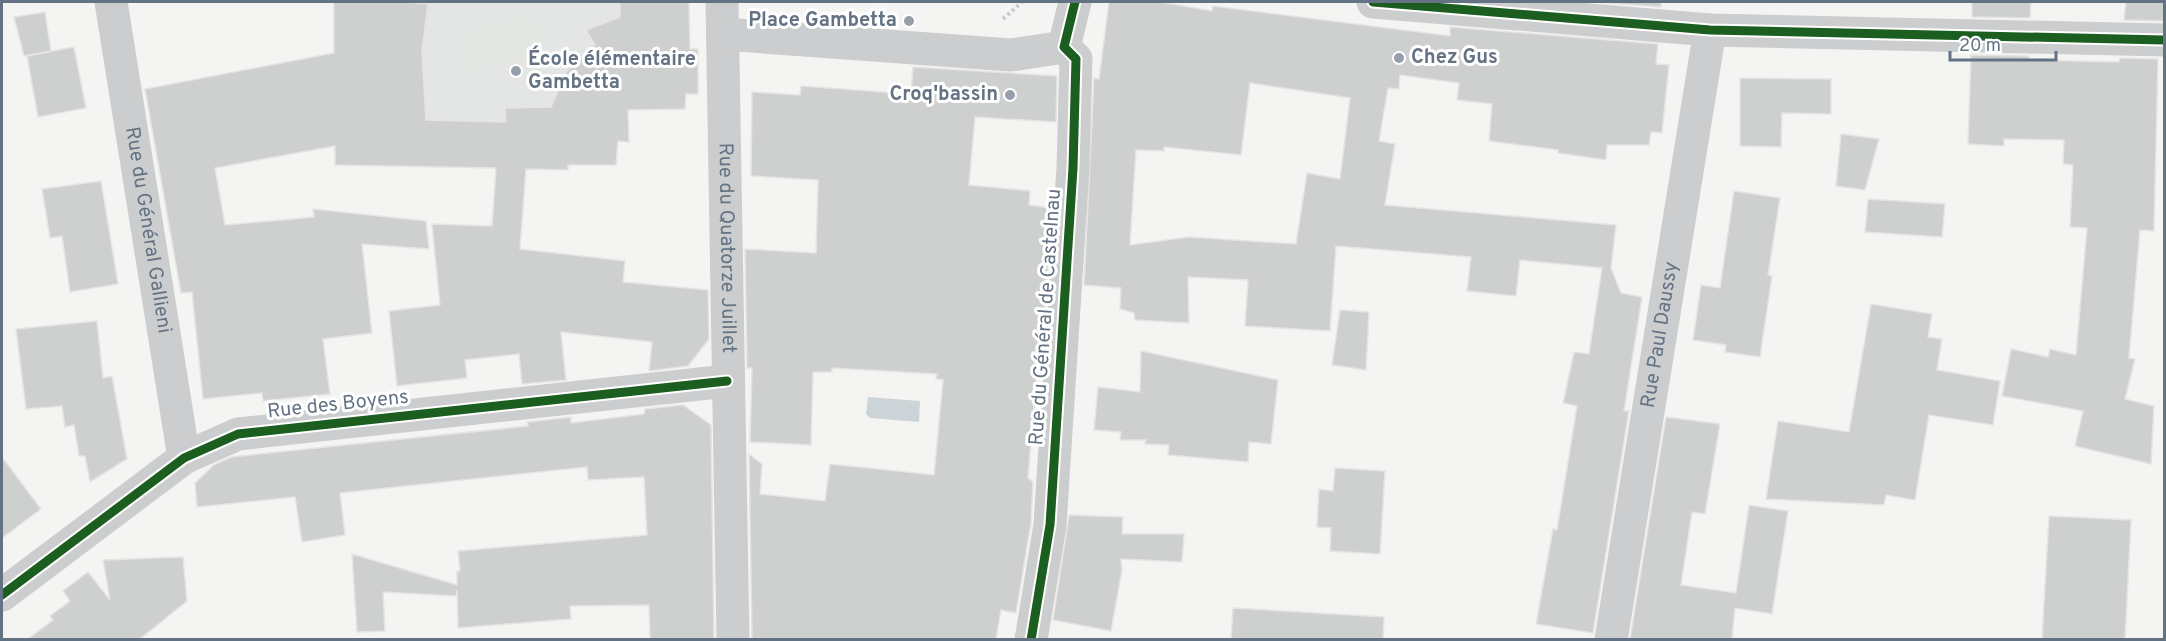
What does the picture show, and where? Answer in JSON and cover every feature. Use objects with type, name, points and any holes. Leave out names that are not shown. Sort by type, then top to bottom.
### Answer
[{"type":"street","name":"Rue du Général Gallieni","points":[[111,2],[184,458]]},
{"type":"street","name":"Rue du Quatorze Juillet","points":[[722,2],[733,639]]},
{"type":"street","points":[[723,34],[1011,55],[1064,47],[1075,2]]},
{"type":"street","points":[[1373,2],[1710,30],[2164,40]]},
{"type":"street","name":"Rue Paul Daussy","points":[[1611,639],[1710,30]]},
{"type":"street","name":"Rue du Général de Castelnau","points":[[1030,639],[1050,525],[1073,168],[1076,59],[1064,47]]},
{"type":"street","name":"Rue des Boyens","points":[[2,595],[184,458],[238,434],[727,381]]},
{"type":"shaded area","name":"École élémentaire Gambetta","points":[[333,2],[689,2],[690,49],[698,49],[698,94],[686,94],[685,109],[628,110],[629,142],[618,142],[616,165],[582,165],[584,139],[570,139],[568,170],[335,165]]},
{"type":"shaded area","points":[[535,17],[543,57],[464,71],[457,32]]},
{"type":"shaded area","points":[[868,397],[920,401],[919,422],[870,418],[866,414]]},
{"type":"building","points":[[334,2],[428,4],[422,51],[426,120],[506,122],[505,108],[551,107],[566,72],[595,45],[586,30],[620,17],[620,2],[689,2],[690,49],[698,49],[698,94],[686,94],[685,109],[628,110],[629,142],[618,141],[616,165],[568,165],[568,170],[526,169],[520,249],[625,261],[623,282],[708,290],[709,339],[688,366],[649,371],[652,342],[561,332],[566,380],[522,384],[519,354],[465,360],[467,378],[397,386],[389,311],[440,305],[432,224],[492,226],[496,168],[335,165],[335,146],[215,168],[225,225],[314,217],[313,209],[426,221],[429,249],[362,244],[372,333],[323,339],[330,394],[263,401],[262,393],[203,399],[192,292],[181,293],[145,89],[334,53]]},
{"type":"building","points":[[1109,2],[1160,2],[1212,11],[1213,6],[1450,36],[1450,27],[1658,44],[1656,64],[1669,65],[1662,133],[1651,132],[1649,145],[1607,145],[1606,160],[1558,153],[1558,150],[1489,141],[1492,104],[1457,100],[1459,83],[1400,75],[1399,89],[1388,88],[1379,141],[1395,144],[1385,205],[1616,225],[1611,268],[1621,293],[1642,297],[1624,411],[1629,411],[1593,633],[1536,624],[1553,529],[1557,530],[1577,406],[1563,403],[1574,352],[1589,354],[1602,268],[1520,260],[1516,296],[1467,291],[1471,257],[1336,246],[1330,331],[1245,326],[1248,280],[1188,277],[1189,323],[1135,320],[1134,313],[1120,309],[1121,288],[1084,285],[1094,78],[1099,79]],"holes":[[[1250,83],[1350,98],[1340,179],[1307,173],[1296,244],[1189,237],[1130,245],[1136,150],[1164,151],[1164,147],[1241,155]]]},
{"type":"building","points":[[1593,2],[1661,2],[1661,7]]},
{"type":"building","points":[[1972,2],[2031,2],[2030,18],[1972,17]]},
{"type":"building","points":[[2126,2],[2164,2],[2164,21],[2124,20]]},
{"type":"building","points":[[45,12],[51,51],[24,56],[14,17]]},
{"type":"building","points":[[74,47],[86,108],[38,117],[27,56]]},
{"type":"building","points":[[1971,55],[2029,56],[2029,60],[2119,62],[2120,58],[2158,59],[2154,231],[2140,230],[2129,358],[2135,359],[2125,399],[2154,406],[2151,464],[2075,446],[2083,411],[2002,396],[2011,349],[2048,357],[2050,349],[2076,355],[2087,228],[2070,227],[2073,165],[2063,164],[2064,140],[2004,139],[2004,146],[1968,144]]},
{"type":"building","points":[[913,67],[1057,76],[1056,122],[975,117],[969,185],[1030,191],[1029,205],[1052,208],[1044,325],[1041,325],[1028,478],[1033,482],[1031,523],[1016,613],[1001,610],[996,639],[752,639],[749,454],[762,464],[760,494],[825,501],[830,464],[934,475],[943,380],[936,379],[937,374],[832,368],[832,372],[813,372],[811,445],[750,442],[752,368],[747,368],[745,249],[816,253],[818,180],[751,176],[752,92],[800,95],[801,86],[911,94]]},
{"type":"building","points":[[1740,78],[1831,79],[1831,114],[1782,113],[1781,147],[1740,146]]},
{"type":"building","points":[[1841,134],[1879,139],[1865,190],[1836,186]]},
{"type":"building","points":[[101,181],[118,284],[70,292],[62,236],[50,238],[42,189]]},
{"type":"building","points":[[1734,191],[1780,198],[1768,275],[1772,276],[1760,357],[1725,352],[1726,345],[1693,340],[1701,285],[1720,288]]},
{"type":"building","points":[[1868,199],[1945,204],[1942,237],[1865,232]]},
{"type":"building","points":[[1871,304],[1932,314],[1928,337],[1942,339],[1937,370],[2000,381],[1993,425],[1929,415],[1915,500],[1886,495],[1884,505],[1766,499],[1778,421],[1849,432]]},
{"type":"building","points":[[1340,310],[1369,312],[1366,370],[1332,365]]},
{"type":"building","points":[[97,321],[103,378],[112,376],[127,459],[90,482],[85,456],[79,456],[74,425],[65,427],[62,406],[26,409],[16,329]]},
{"type":"building","points":[[1141,351],[1278,380],[1271,444],[1249,442],[1248,462],[1168,455],[1169,445],[1145,444],[1146,440],[1120,440],[1121,432],[1094,430],[1098,387],[1140,392]]},
{"type":"building","points":[[683,405],[711,425],[714,639],[650,639],[649,605],[570,606],[571,619],[458,628],[457,590],[456,596],[383,592],[385,631],[357,632],[352,554],[457,585],[457,571],[460,571],[458,551],[647,535],[644,477],[588,480],[587,467],[340,493],[345,535],[302,542],[295,497],[197,507],[195,483],[214,465],[231,457],[528,426],[527,422],[571,417],[571,423],[644,414],[645,409]]},
{"type":"building","points":[[1666,417],[1720,424],[1705,514],[1692,512],[1681,585],[1736,593],[1749,505],[1788,511],[1772,614],[1735,608],[1732,639],[1630,639]]},
{"type":"building","points":[[2,457],[41,509],[2,538]]},
{"type":"building","points":[[1335,468],[1385,471],[1380,554],[1330,551],[1331,528],[1317,527],[1319,489],[1333,491]]},
{"type":"building","points":[[1069,515],[1123,517],[1122,534],[1184,534],[1182,562],[1121,559],[1122,570],[1111,631],[1053,620]]},
{"type":"building","points":[[2049,516],[2131,520],[2125,639],[2042,639]]},
{"type":"building","points":[[183,557],[187,601],[140,639],[28,639],[53,620],[50,616],[70,601],[63,591],[88,572],[110,600],[103,560]]},
{"type":"building","points":[[1233,608],[1384,617],[1383,639],[1231,639]]},
{"type":"cycle path","points":[[1031,640],[1050,525],[1073,168],[1076,59],[1064,47],[1075,2]]},
{"type":"cycle path","points":[[1373,2],[1710,30],[2164,40]]},
{"type":"cycle path","points":[[2,595],[184,458],[238,434],[727,381]]},
{"type":"place","name":"Place Gambetta","points":[[909,21]]},
{"type":"place","name":"Chez Gus","points":[[1399,58]]},
{"type":"place","name":"École élémentaire Gambetta","points":[[516,71]]},
{"type":"place","name":"Croq'bassin","points":[[1010,95]]}]
